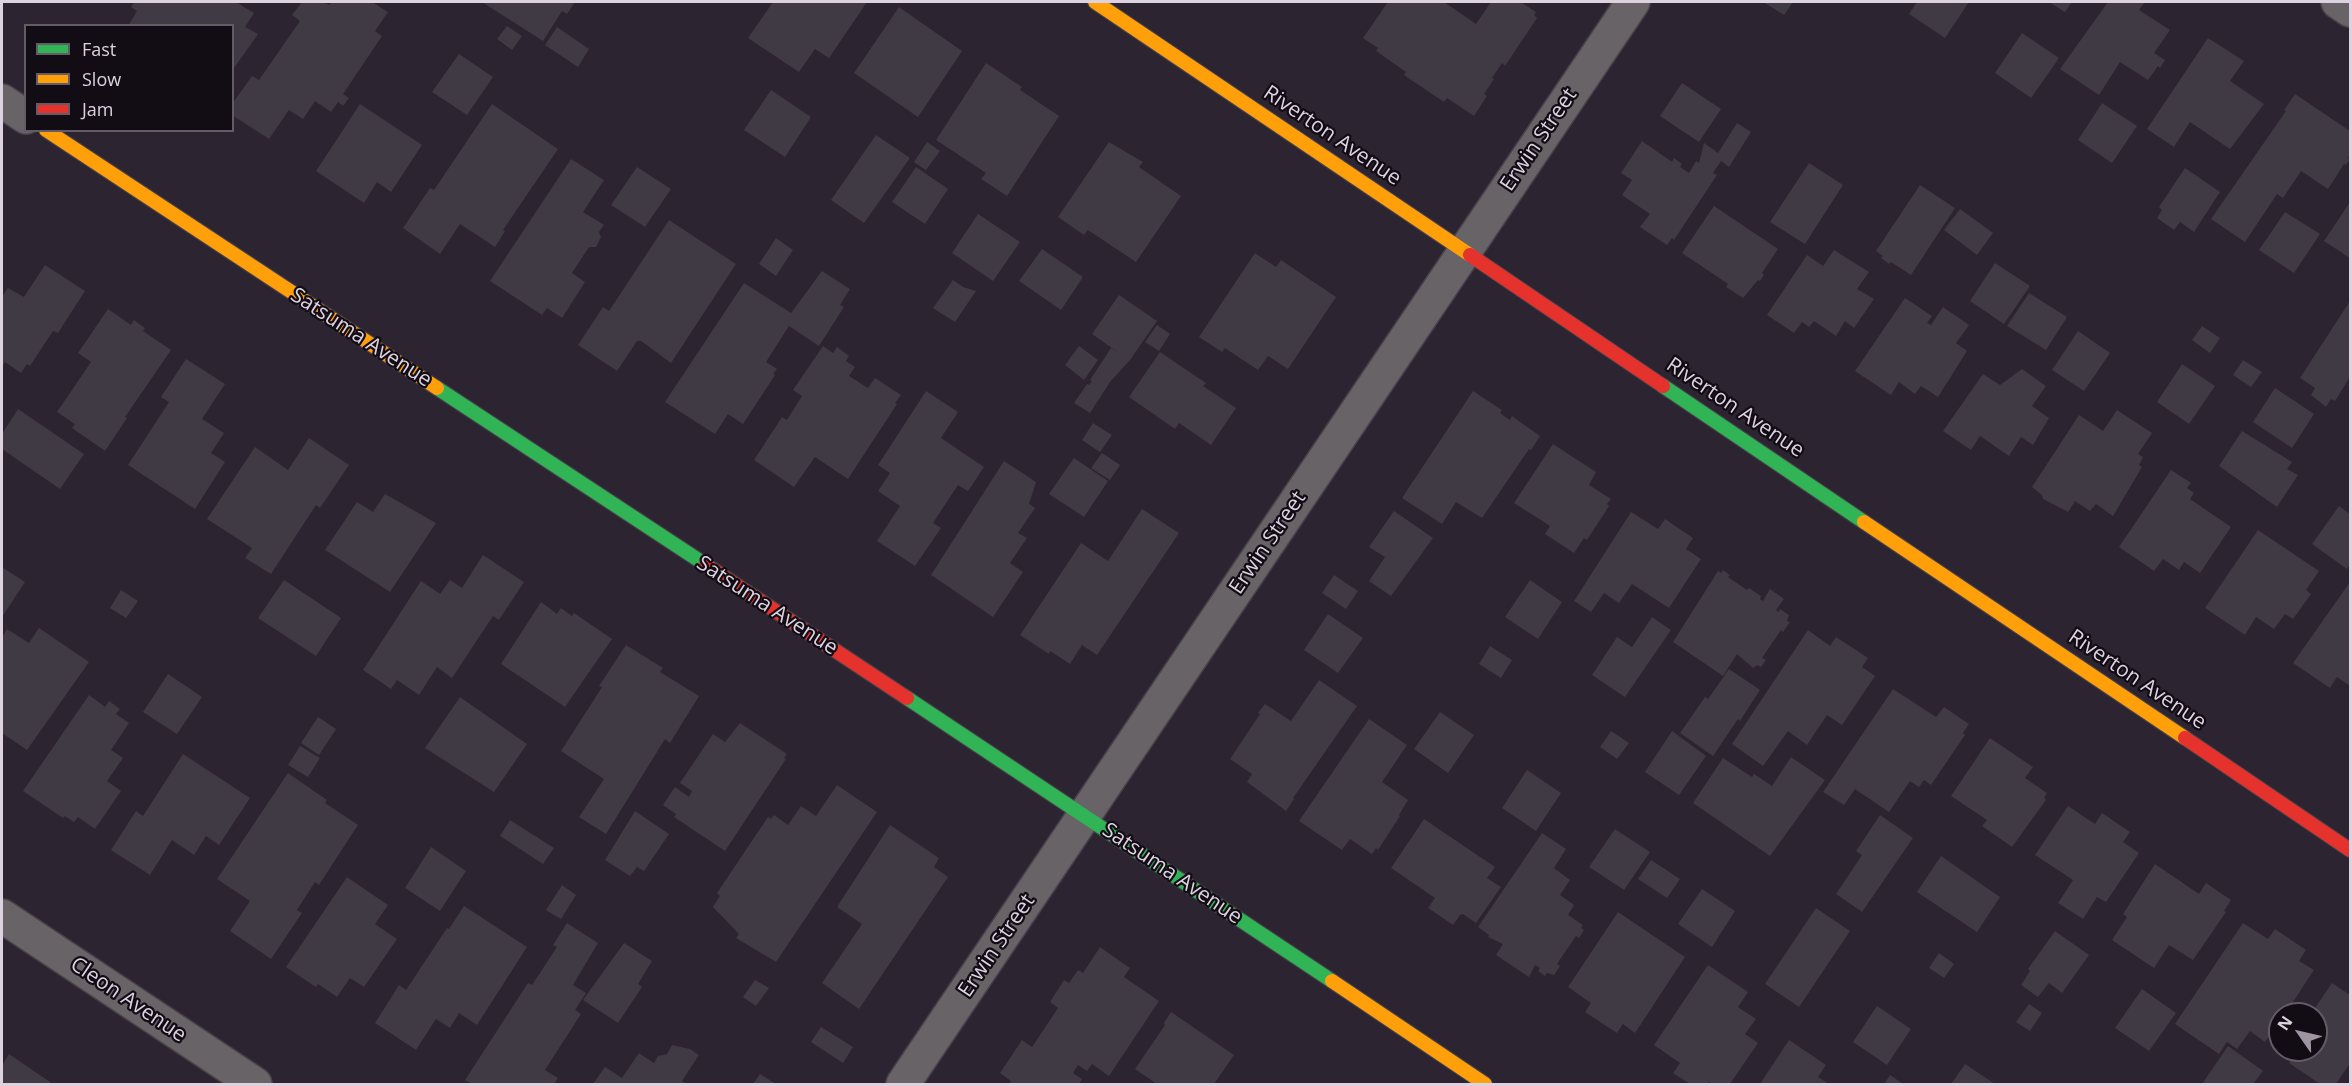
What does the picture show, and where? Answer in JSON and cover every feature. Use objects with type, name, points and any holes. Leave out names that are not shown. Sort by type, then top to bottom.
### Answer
[{"type":"street","name":"Riverton Avenue","points":[[1095,2],[2350,850]]},
{"type":"street","name":"Erwin Street","points":[[903,1084],[1633,2]]},
{"type":"street","points":[[2338,2],[2350,10]]},
{"type":"street","points":[[2,101],[24,116]]},
{"type":"street","name":"Satsuma Avenue","points":[[49,132],[1485,1084]]},
{"type":"street","name":"Cleon Avenue","points":[[2,916],[255,1084]]},
{"type":"building","points":[[134,2],[236,2],[254,13],[245,27],[258,34],[234,68],[234,24],[129,24],[137,11],[131,7]]},
{"type":"building","points":[[302,2],[323,2],[329,5],[332,2],[372,2],[388,12],[375,31],[382,36],[343,94],[349,98],[343,106],[338,102],[331,112],[315,101],[303,119],[289,110],[269,139],[234,116],[234,101],[252,76],[259,80],[300,21],[292,15]]},
{"type":"building","points":[[482,2],[575,2],[567,14],[562,11],[543,41]]},
{"type":"building","points":[[773,2],[867,2],[829,58],[815,49],[799,72],[748,38]]},
{"type":"building","points":[[1388,2],[1444,2],[1476,24],[1491,2],[1521,2],[1536,12],[1534,15],[1537,18],[1505,66],[1502,63],[1492,78],[1494,79],[1484,94],[1487,96],[1474,116],[1447,98],[1444,102],[1404,75],[1406,72],[1376,51],[1378,48],[1363,38]]},
{"type":"building","points":[[1763,2],[1793,2],[1784,15]]},
{"type":"building","points":[[1917,2],[1969,2],[1945,38],[1909,14]]},
{"type":"building","points":[[2049,2],[2072,2],[2065,12]]},
{"type":"building","points":[[2108,2],[2145,2],[2139,10],[2170,30],[2154,53],[2165,60],[2148,80],[2120,62],[2099,95],[2060,69]]},
{"type":"building","points":[[899,7],[962,51],[918,117],[854,73]]},
{"type":"building","points":[[507,26],[522,36],[512,50],[497,39]]},
{"type":"building","points":[[557,27],[589,49],[578,67],[545,45]]},
{"type":"building","points":[[2022,33],[2059,58],[2031,98],[1995,73]]},
{"type":"building","points":[[2208,38],[2244,61],[2230,81],[2264,104],[2230,149],[2190,122],[2174,147],[2147,129]]},
{"type":"building","points":[[459,54],[493,77],[467,115],[432,92]]},
{"type":"building","points":[[986,63],[1022,87],[1020,90],[1059,116],[1007,196],[981,179],[986,173],[936,140]]},
{"type":"building","points":[[1682,83],[1721,109],[1699,142],[1660,116]]},
{"type":"building","points":[[771,90],[811,117],[785,157],[744,130]]},
{"type":"building","points":[[2295,94],[2350,131],[2348,158],[2350,159],[2346,165],[2344,164],[2328,189],[2301,171],[2283,198],[2277,194],[2245,242],[2211,219],[2286,111],[2284,110]]},
{"type":"building","points":[[2102,103],[2137,126],[2112,163],[2078,140]]},
{"type":"building","points":[[360,104],[422,145],[391,192],[377,182],[364,203],[316,171]]},
{"type":"building","points":[[492,104],[558,149],[503,230],[505,231],[495,247],[460,224],[440,254],[403,228],[430,188],[434,190]]},
{"type":"building","points":[[1737,123],[1751,132],[1729,167],[1721,161],[1713,173],[1717,175],[1674,240],[1672,238],[1667,245],[1640,227],[1650,214],[1622,195],[1632,180],[1621,173],[1642,141],[1672,162],[1674,158],[1682,164],[1680,167],[1689,173],[1696,161],[1699,163],[1704,143],[1718,153]]},
{"type":"building","points":[[876,135],[910,158],[864,223],[831,200]]},
{"type":"building","points":[[927,142],[940,151],[926,170],[914,162]]},
{"type":"building","points":[[1109,142],[1143,162],[1139,167],[1181,196],[1136,262],[1088,230],[1084,235],[1058,217]]},
{"type":"building","points":[[571,159],[604,180],[583,212],[604,225],[599,232],[601,237],[596,247],[589,247],[572,273],[585,282],[562,318],[547,308],[542,315],[490,281]]},
{"type":"building","points":[[1809,163],[1843,185],[1805,244],[1770,222]]},
{"type":"building","points":[[637,167],[671,189],[645,227],[611,205]]},
{"type":"building","points":[[916,167],[948,189],[925,224],[892,202]]},
{"type":"building","points":[[2185,168],[2220,192],[2194,232],[2180,222],[2174,230],[2157,218],[2162,210],[2159,207]]},
{"type":"building","points":[[1920,185],[1955,208],[1911,275],[1891,262],[1889,264],[1876,251]]},
{"type":"building","points":[[2350,202],[2350,258],[2324,241]]},
{"type":"building","points":[[1714,206],[1778,249],[1762,273],[1764,275],[1760,281],[1758,280],[1743,298],[1726,287],[1728,284],[1682,253]]},
{"type":"building","points":[[1960,209],[1993,233],[1977,255],[1944,230]]},
{"type":"building","points":[[2285,212],[2320,234],[2294,273],[2259,250]]},
{"type":"building","points":[[978,214],[1020,242],[993,281],[952,253]]},
{"type":"building","points":[[669,220],[736,264],[671,363],[641,341],[637,341],[617,371],[578,345],[603,307],[609,311]]},
{"type":"building","points":[[776,238],[793,250],[776,276],[759,264]]},
{"type":"building","points":[[1042,249],[1083,277],[1061,310],[1019,281]]},
{"type":"building","points":[[1834,250],[1869,272],[1857,289],[1874,299],[1854,328],[1845,321],[1836,336],[1814,321],[1809,327],[1802,322],[1794,333],[1767,315],[1807,255],[1823,266]]},
{"type":"building","points":[[1255,253],[1276,267],[1281,260],[1336,297],[1288,369],[1268,356],[1258,370],[1225,348],[1222,352],[1199,337]]},
{"type":"building","points":[[1995,263],[2030,286],[2004,324],[1970,301]]},
{"type":"building","points":[[45,265],[85,291],[58,333],[53,331],[30,366],[27,364],[21,373],[5,362],[2,367],[2,294],[8,288],[24,297]]},
{"type":"building","points":[[822,271],[850,289],[840,305],[844,307],[819,346],[789,326],[766,362],[777,369],[773,374],[775,375],[743,424],[728,414],[715,434],[665,402],[744,283],[791,313]]},
{"type":"building","points":[[953,280],[963,287],[976,291],[955,322],[933,308]]},
{"type":"building","points":[[2029,293],[2067,317],[2046,350],[2007,326]]},
{"type":"building","points":[[1119,295],[1157,321],[1130,360],[1110,382],[1090,413],[1074,403],[1087,384],[1089,385],[1092,381],[1090,380],[1111,348],[1119,353],[1092,334]]},
{"type":"building","points":[[1905,298],[1932,316],[1927,323],[1931,325],[1943,307],[1969,325],[1956,343],[1967,351],[1938,397],[1921,386],[1915,394],[1899,382],[1891,395],[1855,371]]},
{"type":"building","points":[[2350,301],[2350,377],[2335,401],[2331,399],[2326,407],[2311,395],[2315,388],[2300,378]]},
{"type":"building","points":[[108,309],[131,325],[134,320],[145,328],[143,331],[171,350],[125,417],[127,418],[105,451],[72,428],[75,424],[57,412],[91,362],[78,353]]},
{"type":"building","points":[[1157,325],[1170,334],[1159,351],[1145,342]]},
{"type":"building","points":[[2202,326],[2220,338],[2210,353],[2192,340]]},
{"type":"building","points":[[2078,331],[2110,353],[2084,391],[2052,370]]},
{"type":"building","points":[[823,346],[833,353],[837,347],[849,356],[846,361],[855,367],[849,376],[868,388],[875,378],[901,395],[848,479],[815,457],[794,487],[754,460],[782,417],[787,420],[802,396],[793,390]]},
{"type":"building","points":[[1079,346],[1098,360],[1084,380],[1065,365]]},
{"type":"building","points":[[1160,352],[1206,383],[1203,386],[1236,408],[1211,445],[1179,423],[1175,429],[1129,397]]},
{"type":"building","points":[[186,359],[225,384],[202,419],[224,433],[211,453],[225,462],[195,509],[128,465],[169,402],[161,397]]},
{"type":"building","points":[[2243,360],[2262,372],[2251,387],[2233,375]]},
{"type":"building","points":[[2182,364],[2215,386],[2189,424],[2157,402]]},
{"type":"building","points":[[2022,369],[2046,386],[2032,406],[2049,418],[2033,445],[2021,437],[2009,456],[1980,436],[1971,450],[1943,431],[1983,374],[2000,385]]},
{"type":"building","points":[[2275,388],[2314,414],[2292,448],[2253,422]]},
{"type":"building","points":[[926,391],[958,412],[941,438],[984,467],[968,491],[958,485],[933,523],[941,528],[915,566],[877,541],[900,506],[878,491],[890,473],[878,465]]},
{"type":"building","points":[[1473,391],[1502,410],[1500,413],[1510,420],[1512,416],[1540,436],[1482,518],[1456,502],[1442,524],[1402,498]]},
{"type":"building","points":[[18,409],[84,454],[60,489],[2,449],[2,434]]},
{"type":"building","points":[[2117,410],[2152,433],[2138,454],[2143,457],[2139,465],[2142,467],[2113,516],[2096,504],[2090,511],[2075,501],[2068,512],[2043,499],[2042,495],[2032,487],[2079,415],[2103,431]]},
{"type":"building","points":[[1093,423],[1112,435],[1100,452],[1082,440]]},
{"type":"building","points":[[2242,431],[2292,462],[2287,469],[2298,475],[2277,507],[2219,466]]},
{"type":"building","points":[[309,438],[349,465],[320,508],[316,505],[271,574],[245,558],[252,548],[207,519],[255,447],[288,470]]},
{"type":"building","points":[[1553,444],[1596,472],[1589,485],[1611,499],[1607,504],[1609,506],[1587,540],[1584,538],[1574,553],[1545,534],[1550,526],[1514,503]]},
{"type":"building","points":[[1102,453],[1120,465],[1110,480],[1091,468]]},
{"type":"building","points":[[1074,458],[1108,481],[1084,517],[1049,494]]},
{"type":"building","points":[[1004,461],[1036,482],[1029,504],[1035,508],[1018,533],[1027,538],[1010,563],[1023,572],[993,617],[931,575]]},
{"type":"building","points":[[2171,470],[2191,483],[2187,488],[2194,493],[2190,499],[2231,527],[2200,573],[2184,562],[2179,570],[2163,559],[2154,571],[2119,547]]},
{"type":"building","points":[[385,494],[436,523],[390,592],[325,550],[357,502],[373,512]]},
{"type":"building","points":[[2339,506],[2350,514],[2350,564],[2347,569],[2312,544]]},
{"type":"building","points":[[1142,509],[1179,533],[1097,655],[1082,645],[1070,664],[1050,651],[1049,654],[1020,635],[1081,543],[1108,561]]},
{"type":"building","points":[[1394,511],[1433,538],[1391,596],[1369,581],[1385,557],[1369,547]]},
{"type":"building","points":[[1631,512],[1658,529],[1665,519],[1693,538],[1686,549],[1701,559],[1669,608],[1632,584],[1619,603],[1604,593],[1591,612],[1574,601]]},
{"type":"building","points":[[2258,530],[2319,571],[2306,590],[2311,594],[2293,619],[2285,614],[2274,629],[2256,617],[2245,635],[2205,608]]},
{"type":"building","points":[[483,555],[524,582],[499,620],[493,616],[452,678],[437,667],[419,695],[397,680],[391,689],[363,670],[421,581],[440,594],[450,580],[462,588]]},
{"type":"building","points":[[2,567],[25,582],[2,617]]},
{"type":"building","points":[[1723,570],[1730,575],[1728,577],[1747,590],[1749,588],[1761,596],[1760,599],[1763,601],[1770,589],[1784,599],[1776,610],[1779,612],[1780,609],[1789,615],[1787,621],[1790,622],[1783,632],[1781,630],[1762,658],[1766,660],[1761,667],[1757,665],[1753,668],[1737,654],[1723,676],[1673,642],[1718,571],[1721,573]]},
{"type":"building","points":[[1334,575],[1358,591],[1346,609],[1322,593]]},
{"type":"building","points":[[284,580],[341,618],[316,656],[258,618]]},
{"type":"building","points":[[1530,580],[1562,602],[1538,639],[1505,617]]},
{"type":"building","points":[[2350,582],[2350,686],[2337,677],[2330,688],[2293,663]]},
{"type":"building","points":[[121,590],[138,601],[126,618],[110,608]]},
{"type":"building","points":[[541,602],[557,614],[561,608],[572,616],[574,613],[612,639],[565,707],[501,664]]},
{"type":"building","points":[[1328,614],[1363,638],[1338,673],[1304,650]]},
{"type":"building","points":[[1652,617],[1671,630],[1625,697],[1592,675],[1617,637],[1632,647]]},
{"type":"building","points":[[39,628],[89,662],[27,750],[2,733],[2,637],[7,629],[29,643]]},
{"type":"building","points":[[1808,630],[1830,646],[1836,637],[1868,658],[1862,667],[1875,676],[1842,725],[1827,715],[1807,745],[1788,731],[1763,766],[1732,744]]},
{"type":"building","points":[[626,645],[663,668],[660,672],[699,696],[670,743],[665,739],[606,834],[579,817],[604,779],[561,751]]},
{"type":"building","points":[[1490,646],[1512,660],[1501,678],[1479,664]]},
{"type":"building","points":[[1729,669],[1760,690],[1713,756],[1680,733],[1705,697],[1708,699]]},
{"type":"building","points":[[168,674],[202,697],[177,734],[143,712]]},
{"type":"building","points":[[1319,680],[1357,706],[1286,811],[1247,782],[1252,774],[1230,759],[1265,704],[1291,721]]},
{"type":"building","points":[[1893,689],[1936,717],[1944,707],[1969,724],[1963,733],[1965,735],[1931,785],[1924,780],[1919,787],[1910,781],[1889,812],[1855,789],[1844,805],[1823,792]]},
{"type":"building","points":[[89,695],[105,707],[109,701],[120,709],[116,714],[129,723],[111,750],[123,758],[107,781],[121,791],[95,829],[78,817],[74,822],[65,816],[63,818],[23,791]]},
{"type":"building","points":[[460,697],[527,744],[494,792],[425,748]]},
{"type":"building","points":[[1440,712],[1474,735],[1448,773],[1414,749]]},
{"type":"building","points":[[318,717],[336,729],[319,755],[301,743]]},
{"type":"building","points":[[1369,719],[1407,745],[1382,782],[1408,800],[1378,850],[1376,848],[1372,854],[1350,839],[1342,850],[1299,821]]},
{"type":"building","points":[[740,723],[787,754],[784,758],[786,759],[725,851],[674,817],[676,814],[663,805],[675,787],[689,797],[692,791],[680,783],[713,734],[725,742]]},
{"type":"building","points":[[1611,731],[1629,743],[1617,759],[1600,747]]},
{"type":"building","points":[[1672,731],[1706,756],[1679,795],[1645,772]]},
{"type":"building","points":[[1990,738],[2033,767],[2025,778],[2047,793],[2044,798],[2046,800],[2012,847],[1982,826],[1987,820],[1951,796]]},
{"type":"building","points":[[300,746],[320,758],[308,777],[288,765]]},
{"type":"building","points":[[183,754],[250,798],[219,845],[206,836],[194,855],[172,840],[150,875],[111,850],[136,811],[143,816]]},
{"type":"building","points":[[1791,757],[1825,780],[1770,856],[1693,803],[1723,758],[1752,777],[1754,774],[1772,786]]},
{"type":"building","points":[[1527,770],[1561,793],[1536,831],[1502,808]]},
{"type":"building","points":[[288,773],[327,800],[325,803],[358,825],[319,885],[315,882],[297,910],[302,913],[271,959],[230,931],[250,901],[217,879]]},
{"type":"building","points":[[837,785],[877,812],[776,962],[736,938],[739,934],[713,907],[720,896],[717,893],[768,817],[771,819],[774,815],[788,825],[801,806],[816,816]]},
{"type":"building","points":[[2068,806],[2095,824],[2102,813],[2130,832],[2123,842],[2139,853],[2106,902],[2097,897],[2083,919],[2058,903],[2073,880],[2035,855]]},
{"type":"building","points":[[635,811],[669,834],[644,871],[637,867],[630,876],[605,860]]},
{"type":"building","points":[[1880,815],[1913,838],[1862,912],[1836,894],[1862,855],[1856,851]]},
{"type":"building","points":[[1424,819],[1495,867],[1487,878],[1501,887],[1476,923],[1463,914],[1453,925],[1428,908],[1435,898],[1391,868]]},
{"type":"building","points":[[510,820],[554,848],[543,864],[500,836]]},
{"type":"building","points":[[890,825],[939,858],[934,867],[948,877],[859,1009],[822,983],[862,924],[837,907]]},
{"type":"building","points":[[1615,829],[1650,852],[1624,890],[1589,867]]},
{"type":"building","points":[[1542,833],[1566,849],[1554,868],[1570,880],[1560,895],[1574,905],[1568,915],[1583,925],[1581,928],[1584,930],[1579,938],[1576,936],[1557,964],[1560,966],[1554,975],[1547,973],[1545,976],[1538,971],[1540,968],[1535,965],[1529,977],[1496,955],[1503,944],[1488,937],[1489,935],[1478,927]]},
{"type":"building","points":[[431,847],[466,871],[440,911],[405,888]]},
{"type":"building","points":[[1941,856],[2000,897],[1977,932],[1917,892]]},
{"type":"building","points":[[1651,860],[1680,879],[1667,898],[1638,879]]},
{"type":"building","points":[[2155,864],[2199,894],[2206,883],[2231,900],[2224,911],[2226,912],[2193,960],[2169,945],[2154,968],[2112,940],[2127,917],[2123,914]]},
{"type":"building","points":[[347,877],[388,905],[375,924],[397,939],[364,987],[350,978],[337,997],[318,984],[316,987],[286,967]]},
{"type":"building","points":[[562,885],[576,895],[561,919],[546,910]]},
{"type":"building","points":[[1702,889],[1735,911],[1712,947],[1678,924]]},
{"type":"building","points":[[464,906],[527,947],[477,1025],[459,1013],[450,1028],[436,1019],[416,1050],[375,1023],[399,985],[406,990]]},
{"type":"building","points":[[1816,908],[1850,931],[1799,1007],[1765,984]]},
{"type":"building","points":[[1618,912],[1685,957],[1635,1033],[1623,1024],[1617,1033],[1585,1012],[1591,1003],[1568,987]]},
{"type":"building","points":[[567,923],[598,943],[573,985],[586,993],[575,1010],[581,1014],[545,1070],[558,1078],[554,1084],[472,1084],[465,1080],[528,983],[532,985],[557,947],[553,945]]},
{"type":"building","points":[[2243,923],[2268,939],[2275,929],[2306,950],[2299,961],[2314,970],[2293,1002],[2268,1002],[2268,1038],[2265,1042],[2250,1031],[2237,1049],[2227,1042],[2219,1054],[2175,1024]]},
{"type":"building","points":[[2055,931],[2089,955],[2062,993],[2049,983],[2038,997],[2021,985],[2030,971],[2028,969]]},
{"type":"building","points":[[624,943],[652,961],[638,984],[642,987],[618,1023],[583,1000]]},
{"type":"building","points":[[1100,947],[1130,968],[1124,977],[1159,1001],[1109,1076],[1092,1064],[1087,1071],[1078,1065],[1073,1073],[1082,1079],[1079,1084],[1009,1084],[1011,1081],[1000,1073],[1022,1040],[1032,1047],[1058,1008],[1050,1002],[1064,980],[1069,983],[1078,970],[1083,973]]},
{"type":"building","points":[[1939,953],[1954,964],[1944,978],[1929,968]]},
{"type":"building","points":[[1708,965],[1748,992],[1738,1007],[1756,1019],[1745,1034],[1758,1043],[1730,1084],[1709,1082],[1690,1084],[1673,1073],[1680,1063],[1654,1045]]},
{"type":"building","points":[[755,980],[769,988],[756,1006],[743,997]]},
{"type":"building","points":[[2332,983],[2350,995],[2350,1067],[2348,1066],[2336,1084],[2320,1084],[2289,1063],[2328,1062],[2328,1002],[2319,1002]]},
{"type":"building","points":[[2142,989],[2176,1013],[2149,1051],[2115,1028]]},
{"type":"building","points":[[2029,1004],[2042,1013],[2030,1031],[2016,1022]]},
{"type":"building","points":[[1877,1006],[1911,1029],[1887,1065],[1853,1042]]},
{"type":"building","points":[[1171,1012],[1234,1055],[1214,1084],[1157,1084],[1135,1069],[1165,1025]]},
{"type":"building","points":[[821,1027],[853,1047],[843,1063],[811,1042]]},
{"type":"building","points":[[1789,1040],[1826,1065],[1818,1077],[1829,1084],[1760,1084]]},
{"type":"building","points":[[672,1045],[690,1049],[699,1055],[682,1081],[686,1084],[593,1084],[605,1067],[622,1078],[639,1053],[654,1063],[658,1056],[667,1054]]},
{"type":"building","points":[[2228,1046],[2263,1071],[2253,1084],[2202,1084]]},
{"type":"building","points":[[9,1054],[53,1084],[2,1084],[2,1063]]},
{"type":"building","points":[[1965,1064],[1995,1084],[1951,1084]]},
{"type":"building","points":[[760,1074],[776,1084],[753,1084]]},
{"type":"building","points":[[1890,1075],[1903,1084],[1884,1084]]},
{"type":"traffic: fast","points":[[1663,386],[1864,522]]},
{"type":"traffic: fast","points":[[437,388],[706,565]]},
{"type":"traffic: fast","points":[[907,698],[1332,981]]},
{"type":"traffic: slow","points":[[1095,2],[1470,255]]},
{"type":"traffic: slow","points":[[49,132],[437,388]]},
{"type":"traffic: slow","points":[[1864,522],[2185,738]]},
{"type":"traffic: slow","points":[[1332,981],[1485,1084]]},
{"type":"traffic: jam","points":[[1470,255],[1663,386]]},
{"type":"traffic: jam","points":[[706,565],[907,698]]},
{"type":"traffic: jam","points":[[2185,738],[2350,850]]}]
